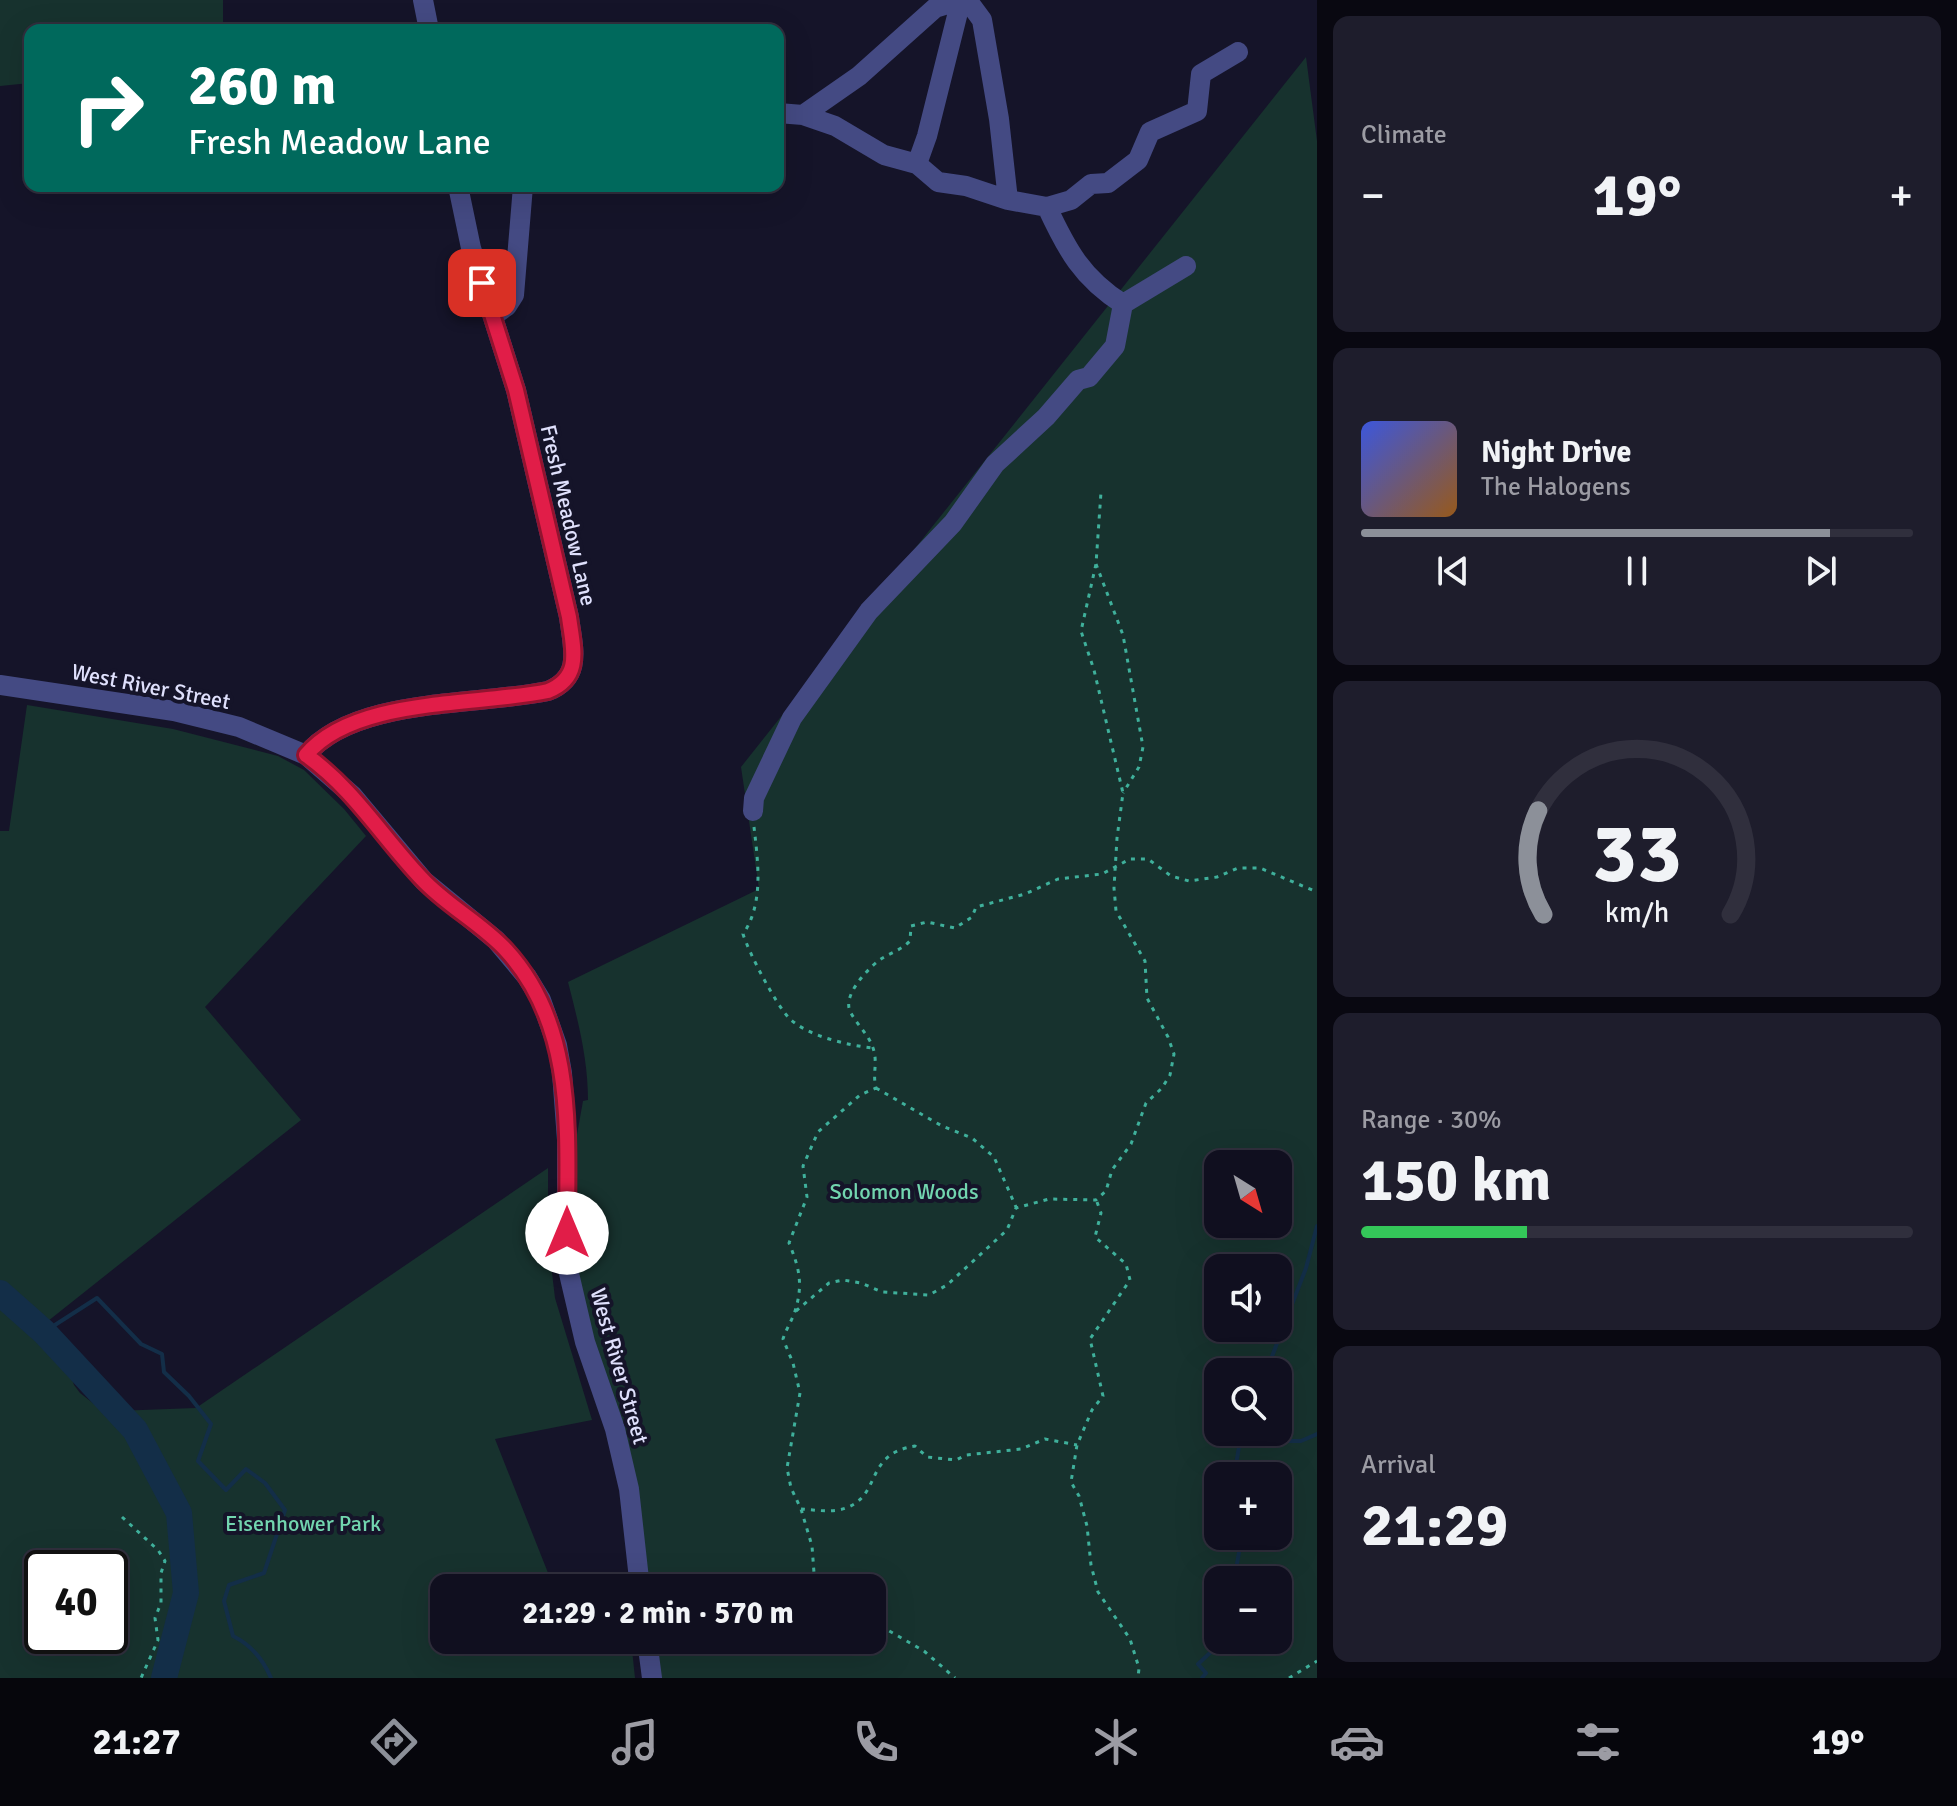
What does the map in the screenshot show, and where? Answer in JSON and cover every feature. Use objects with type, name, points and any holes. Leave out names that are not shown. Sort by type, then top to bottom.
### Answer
[{"type":"street","points":[[423,0],[428,24]]},
{"type":"street","points":[[917,164],[927,136],[961,0]]},
{"type":"street","points":[[803,115],[859,76],[935,8],[961,0],[971,5],[982,20],[999,119],[1008,200]]},
{"type":"street","points":[[784,113],[803,115],[835,126],[884,155],[917,164],[938,182],[1047,207],[1071,200],[1091,184],[1108,183],[1138,160],[1150,132],[1197,111],[1201,74],[1238,52]]},
{"type":"street","name":"Fresh Meadow Lane","points":[[306,755],[320,740],[350,723],[413,709],[548,691],[558,687],[571,673],[573,651],[569,617],[516,390],[471,248],[459,192]]},
{"type":"street","points":[[493,316],[507,306],[514,295],[523,192]]},
{"type":"street","points":[[1047,207],[1076,264],[1093,283],[1123,304]]},
{"type":"street","points":[[753,811],[754,798],[792,718],[869,611],[953,523],[995,464],[1046,417],[1078,380],[1089,377],[1115,346],[1123,304],[1186,266]]},
{"type":"street","name":"West River Street","points":[[0,685],[174,711],[239,727],[306,755],[352,795],[424,881],[507,952],[541,1000],[557,1045],[565,1102],[567,1265],[585,1342],[615,1429],[629,1489],[638,1574]]},
{"type":"street","points":[[649,1654],[652,1678]]},
{"type":"path","points":[[1016,1208],[1049,1199],[1096,1200],[1106,1191],[1112,1170],[1131,1144],[1146,1103],[1170,1075],[1174,1054],[1147,998],[1145,961],[1116,911],[1115,869],[1123,793],[1094,670],[1081,631],[1096,564],[1101,492]]},
{"type":"path","points":[[1096,564],[1123,635],[1143,747],[1139,767],[1123,793]]},
{"type":"path","points":[[753,811],[758,859],[756,907],[743,934],[748,950],[789,1018],[813,1032],[846,1044],[872,1048]]},
{"type":"path","points":[[815,1574],[812,1546],[787,1468],[800,1393],[783,1339],[788,1324],[796,1311],[829,1283],[843,1280],[861,1283],[882,1292],[929,1295],[947,1285],[1007,1230],[1016,1208],[994,1157],[972,1138],[942,1126],[876,1088],[873,1076],[875,1057],[866,1033],[849,1012],[849,996],[878,961],[901,950],[910,941],[911,926],[927,922],[955,928],[972,917],[976,907],[1025,894],[1058,879],[1102,874],[1130,859],[1148,859],[1171,876],[1189,881],[1217,877],[1238,868],[1260,868],[1317,892]]},
{"type":"path","points":[[796,1311],[801,1271],[789,1243],[807,1197],[803,1166],[818,1132],[860,1095],[876,1088]]},
{"type":"path","points":[[1096,1200],[1101,1213],[1095,1237],[1126,1264],[1130,1280],[1090,1339],[1103,1396],[1092,1410],[1077,1445],[1071,1482],[1079,1496],[1087,1526],[1091,1565],[1098,1592],[1130,1639],[1139,1668],[1138,1678]]},
{"type":"path","points":[[801,1509],[845,1509],[860,1501],[883,1460],[899,1448],[915,1446],[927,1457],[956,1460],[966,1455],[1021,1449],[1045,1439],[1077,1445]]},
{"type":"path","points":[[122,1517],[158,1550],[165,1561],[161,1573],[161,1603],[155,1618],[158,1640],[141,1678]]},
{"type":"path","points":[[886,1629],[924,1651],[955,1678]]},
{"type":"path","points":[[1289,1678],[1317,1661]]},
{"type":"green space","points":[[0,0],[223,0],[223,24],[24,24],[24,84],[0,86]]},
{"type":"green space","name":"Solomon Woods","points":[[1306,57],[1317,141],[1317,1678],[659,1678],[656,1654],[886,1654],[886,1574],[645,1574],[580,1292],[574,1217],[576,1140],[583,1101],[588,1100],[588,1085],[582,1040],[568,982],[759,889],[741,767]]},
{"type":"green space","name":"Eisenhower Park","points":[[27,705],[173,729],[278,756],[304,770],[344,809],[366,836],[205,1007],[301,1120],[43,1325],[61,1345],[74,1385],[94,1404],[115,1411],[196,1408],[548,1168],[548,1239],[555,1298],[592,1420],[495,1439],[548,1574],[430,1574],[430,1654],[632,1654],[635,1678],[0,1678],[0,831],[9,831]]},
{"type":"waterway","points":[[1271,1358],[1306,1268],[1317,1226]]},
{"type":"waterway","points":[[0,1293],[44,1332],[135,1430],[179,1513],[186,1593],[164,1678]]},
{"type":"waterway","points":[[44,1332],[97,1298],[141,1344],[162,1354],[164,1372],[189,1396],[211,1424],[198,1461],[226,1490],[246,1469],[265,1483],[285,1510],[264,1573],[229,1585],[224,1601],[233,1636],[256,1653],[271,1678]]},
{"type":"waterway","points":[[1236,1462],[1240,1441],[1301,1441],[1317,1434]]},
{"type":"waterway","points":[[1237,1566],[1239,1550]]},
{"type":"waterway","points":[[1202,1678],[1206,1673],[1198,1664],[1209,1654]]},
{"type":"route","points":[[482,283],[516,390],[569,617],[573,651],[571,673],[558,687],[535,694],[413,709],[350,723],[320,740],[306,755],[336,778],[367,811],[424,881],[496,940],[527,977],[541,1000],[557,1045],[562,1073],[567,1140],[567,1233]]}]
